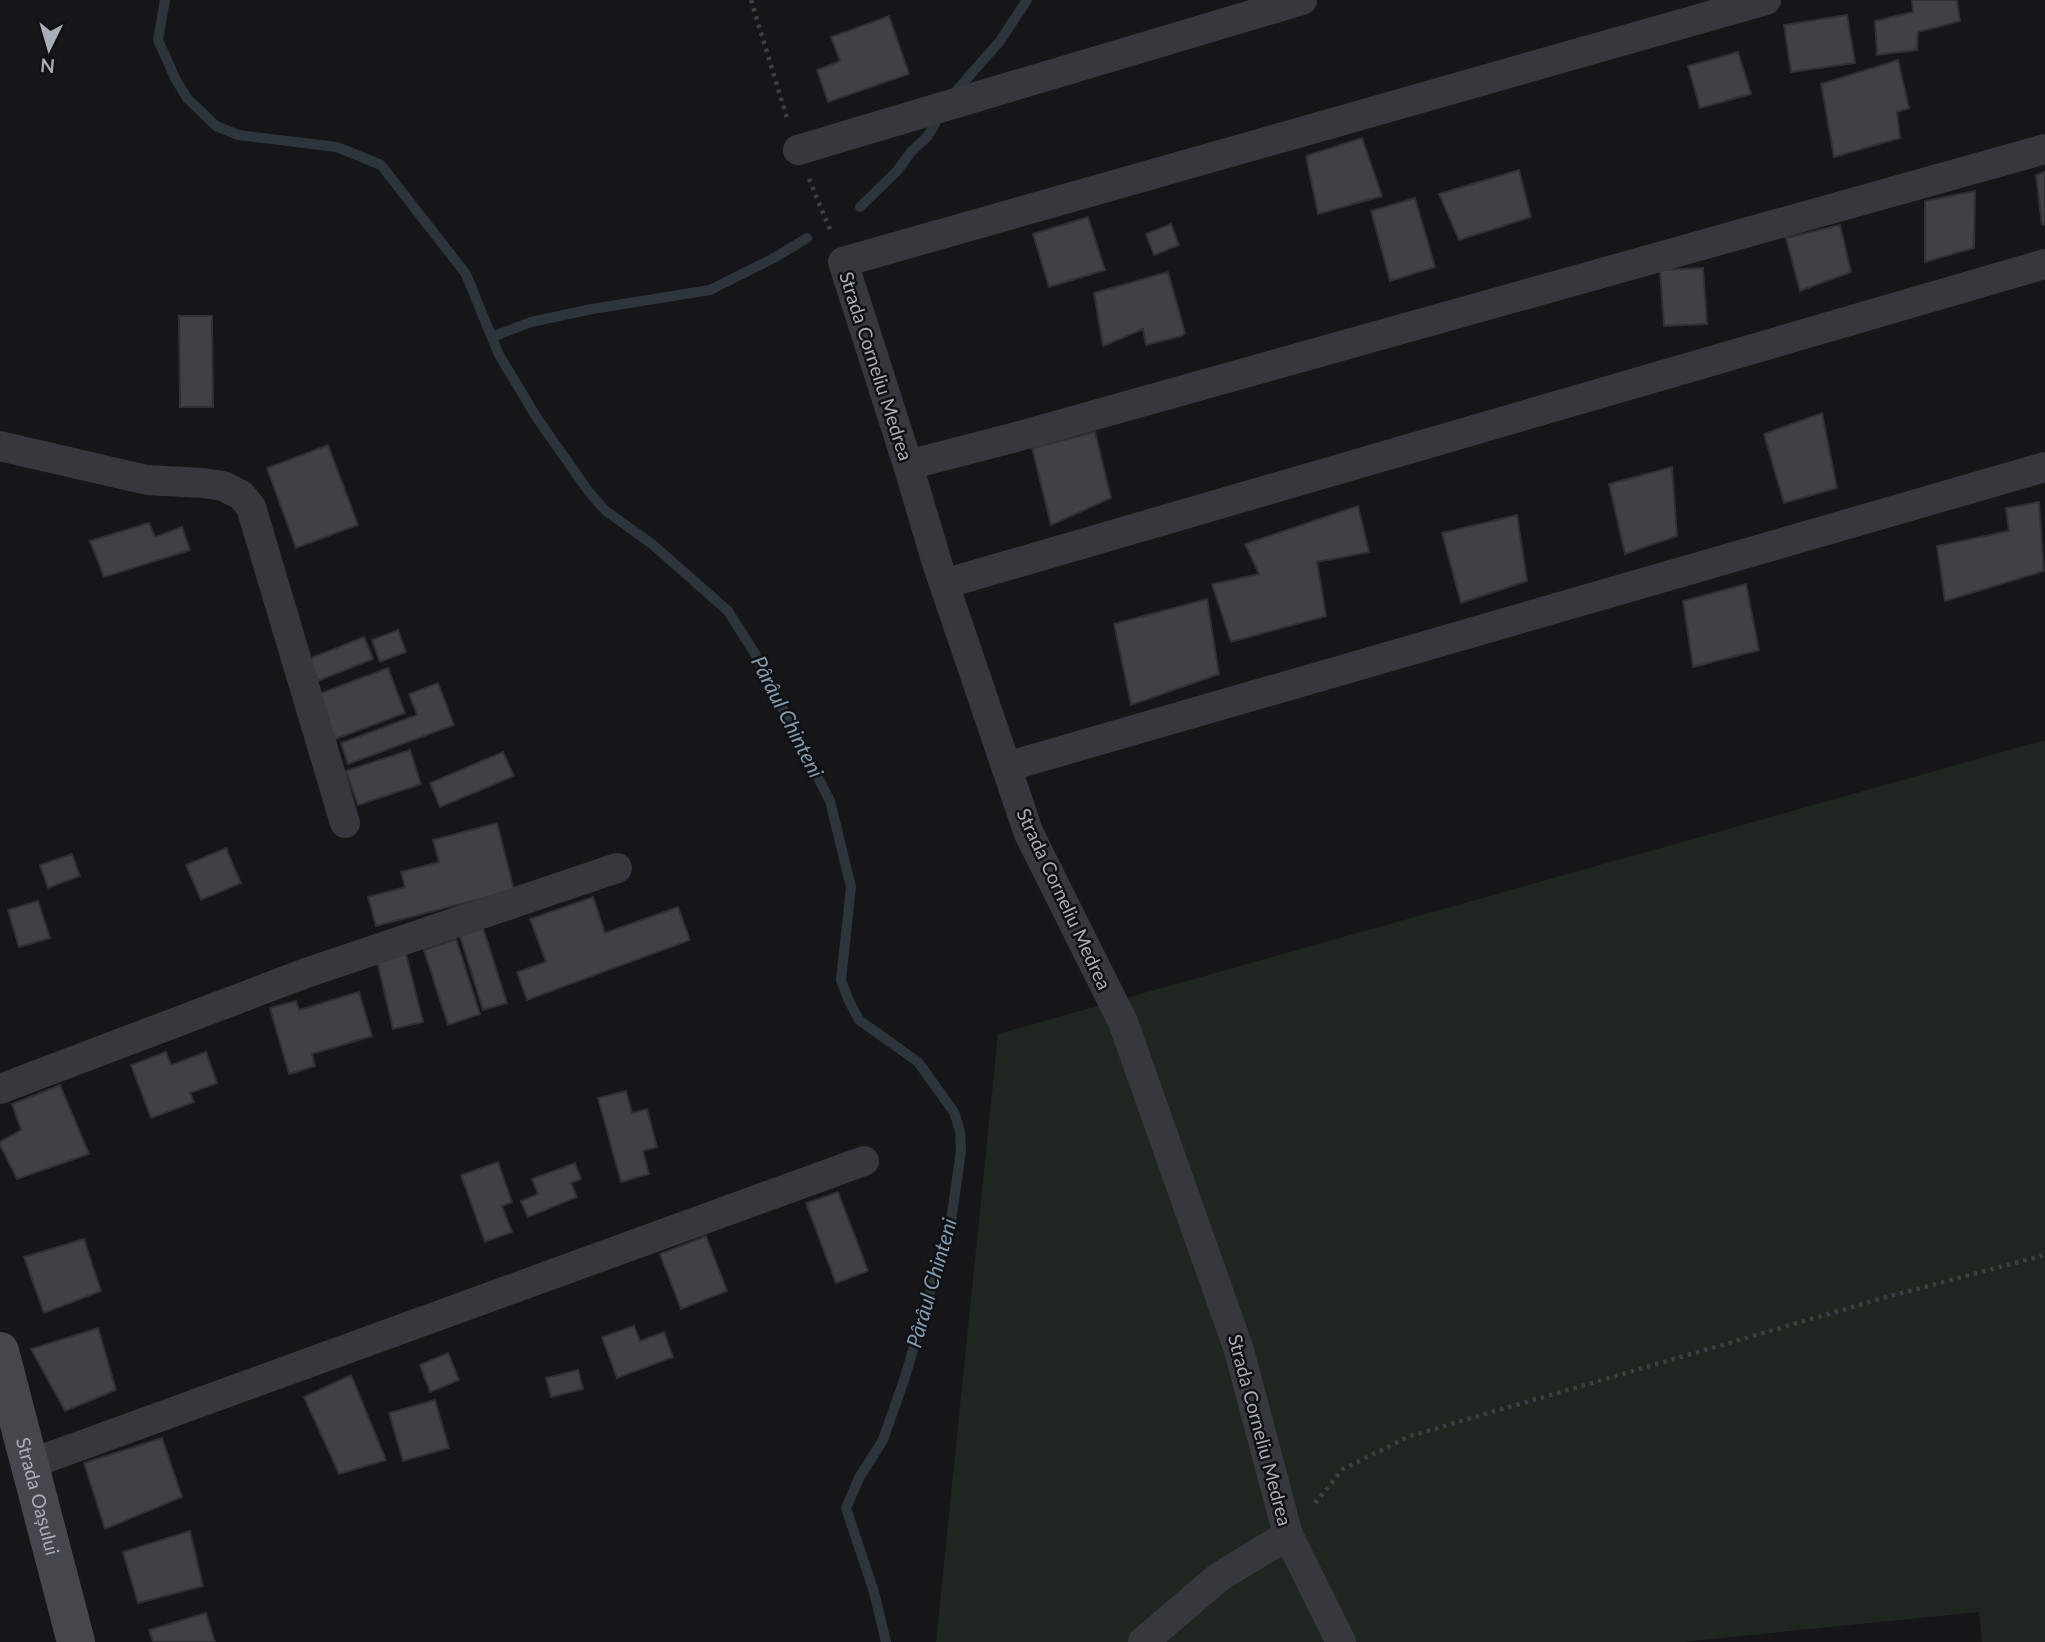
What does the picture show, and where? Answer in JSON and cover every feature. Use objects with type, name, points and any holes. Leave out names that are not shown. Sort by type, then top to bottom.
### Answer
[{"type":"main road","name":"Strada Oașului","points":[[0,1350],[75,1642]]},
{"type":"street","points":[[798,150],[1302,0]]},
{"type":"street","name":"Strada Corneliu Medrea","points":[[1341,1642],[1289,1535],[1240,1350],[1123,1022],[1029,834],[944,584],[843,262],[1766,0]]},
{"type":"street","points":[[908,465],[1029,434],[2045,149]]},
{"type":"street","points":[[944,584],[2045,264]]},
{"type":"street","points":[[0,446],[147,480],[223,486],[241,495],[251,507],[345,823]]},
{"type":"street","points":[[1006,767],[2045,467]]},
{"type":"street","points":[[0,1089],[306,973],[617,868]]},
{"type":"street","points":[[30,1464],[864,1161]]},
{"type":"street","points":[[1143,1642],[1219,1577],[1289,1535]]},
{"type":"path","points":[[1289,1535],[1343,1469],[1410,1436],[1883,1298],[2045,1255]]},
{"type":"shaded area","points":[[2045,740],[2045,1642],[1982,1642],[1979,1612],[1683,1642],[936,1642],[998,1034]]},
{"type":"building","points":[[1912,0],[1957,0],[1960,21],[1918,32],[1917,50],[1877,55],[1875,21],[1913,12]]},
{"type":"building","points":[[1847,15],[1855,63],[1791,72],[1784,25]]},
{"type":"building","points":[[889,16],[909,74],[828,102],[817,70],[840,61],[831,37]]},
{"type":"building","points":[[1738,52],[1751,94],[1700,108],[1688,66]]},
{"type":"building","points":[[1898,60],[1909,108],[1897,112],[1900,138],[1834,157],[1821,84]]},
{"type":"building","points":[[1362,138],[1382,196],[1318,214],[1306,156]]},
{"type":"building","points":[[1519,170],[1531,217],[1459,240],[1439,194]]},
{"type":"building","points":[[2045,172],[2045,224],[2042,225],[2036,175]]},
{"type":"building","points":[[1975,191],[1974,248],[1925,262],[1925,201]]},
{"type":"building","points":[[1415,198],[1435,267],[1390,281],[1371,211]]},
{"type":"building","points":[[1088,217],[1105,270],[1049,287],[1033,234]]},
{"type":"building","points":[[1171,224],[1179,245],[1154,255],[1146,234]]},
{"type":"building","points":[[1840,225],[1851,272],[1800,291],[1786,238]]},
{"type":"building","points":[[1703,268],[1707,324],[1664,326],[1660,270]]},
{"type":"building","points":[[1168,272],[1185,333],[1146,345],[1143,329],[1103,346],[1094,293]]},
{"type":"building","points":[[179,316],[212,316],[213,407],[180,407]]},
{"type":"building","points":[[1822,413],[1837,488],[1784,503],[1764,434]]},
{"type":"building","points":[[1095,432],[1111,498],[1051,525],[1032,448]]},
{"type":"building","points":[[328,445],[358,525],[296,548],[267,468]]},
{"type":"building","points":[[1672,467],[1677,536],[1625,554],[1609,484]]},
{"type":"building","points":[[2039,502],[2044,571],[1945,601],[1937,546],[2009,531],[2006,508]]},
{"type":"building","points":[[1358,506],[1369,552],[1317,562],[1326,616],[1231,642],[1212,584],[1259,574],[1245,544]]},
{"type":"building","points":[[1517,515],[1527,581],[1461,603],[1442,533]]},
{"type":"building","points":[[149,523],[155,537],[182,527],[190,550],[104,577],[90,541]]},
{"type":"building","points":[[1746,584],[1759,650],[1693,667],[1683,601]]},
{"type":"building","points":[[1207,599],[1219,674],[1131,705],[1114,624]]},
{"type":"building","points":[[398,630],[406,652],[380,662],[372,640]]},
{"type":"building","points":[[364,637],[373,659],[310,684],[301,662]]},
{"type":"building","points":[[388,668],[405,713],[330,741],[313,696]]},
{"type":"building","points":[[438,683],[454,725],[348,764],[341,743],[417,715],[409,694]]},
{"type":"building","points":[[410,750],[421,784],[358,805],[346,771]]},
{"type":"building","points":[[503,752],[514,776],[440,807],[430,783]]},
{"type":"building","points":[[497,823],[514,890],[376,926],[368,897],[405,887],[401,872],[439,862],[433,840]]},
{"type":"building","points":[[226,848],[241,883],[201,900],[186,865]]},
{"type":"building","points":[[72,854],[80,876],[48,888],[40,865]]},
{"type":"building","points":[[593,897],[605,933],[678,907],[690,940],[527,1000],[517,972],[546,962],[530,919]]},
{"type":"building","points":[[38,901],[50,938],[19,947],[8,910]]},
{"type":"building","points":[[483,928],[507,1003],[483,1010],[460,936]]},
{"type":"building","points":[[456,939],[480,1014],[448,1025],[424,950]]},
{"type":"building","points":[[406,954],[423,1022],[393,1029],[377,961]]},
{"type":"building","points":[[359,992],[372,1036],[312,1054],[315,1066],[289,1074],[270,1008],[296,1001],[299,1010]]},
{"type":"building","points":[[166,1052],[171,1065],[206,1052],[217,1083],[190,1093],[194,1102],[151,1118],[131,1065]]},
{"type":"building","points":[[60,1085],[89,1154],[17,1179],[0,1145],[0,1142],[21,1130],[12,1104]]},
{"type":"building","points":[[626,1091],[632,1113],[647,1109],[657,1147],[643,1151],[649,1174],[621,1182],[598,1098]]},
{"type":"building","points":[[498,1162],[512,1202],[502,1206],[512,1232],[485,1242],[461,1175]]},
{"type":"building","points":[[575,1163],[581,1179],[571,1183],[577,1197],[528,1217],[521,1201],[538,1194],[532,1179]]},
{"type":"building","points":[[838,1192],[868,1271],[836,1283],[806,1203]]},
{"type":"building","points":[[706,1236],[727,1291],[681,1309],[660,1254]]},
{"type":"building","points":[[84,1239],[101,1291],[44,1313],[24,1257]]},
{"type":"building","points":[[634,1326],[640,1341],[664,1332],[673,1357],[617,1378],[602,1337]]},
{"type":"building","points":[[98,1328],[116,1390],[65,1411],[31,1349]]},
{"type":"building","points":[[448,1353],[459,1380],[430,1392],[420,1365]]},
{"type":"building","points":[[578,1370],[583,1389],[551,1397],[546,1378]]},
{"type":"building","points":[[351,1375],[386,1460],[339,1474],[304,1397]]},
{"type":"building","points":[[435,1400],[449,1448],[403,1461],[389,1413]]},
{"type":"building","points":[[162,1438],[182,1497],[105,1529],[84,1463]]},
{"type":"building","points":[[190,1531],[203,1586],[138,1603],[123,1552]]},
{"type":"building","points":[[206,1613],[215,1642],[153,1642],[149,1630]]},
{"type":"waterway","name":"Pârâul Chinteni","points":[[165,0],[158,40],[187,98],[216,126],[238,135],[337,147],[381,165],[466,274],[499,355],[537,418],[589,492],[606,511],[652,544],[728,611],[754,652],[830,801],[851,887],[841,980],[849,1001],[859,1020],[918,1062],[954,1112],[960,1131],[961,1151],[951,1221],[905,1377],[883,1440],[859,1478],[846,1508],[874,1592],[886,1642]]},
{"type":"waterway","points":[[951,97],[1000,41],[1027,0]]},
{"type":"waterway","points":[[860,207],[928,136],[941,113]]},
{"type":"waterway","points":[[492,337],[531,322],[710,290],[807,238]]}]
